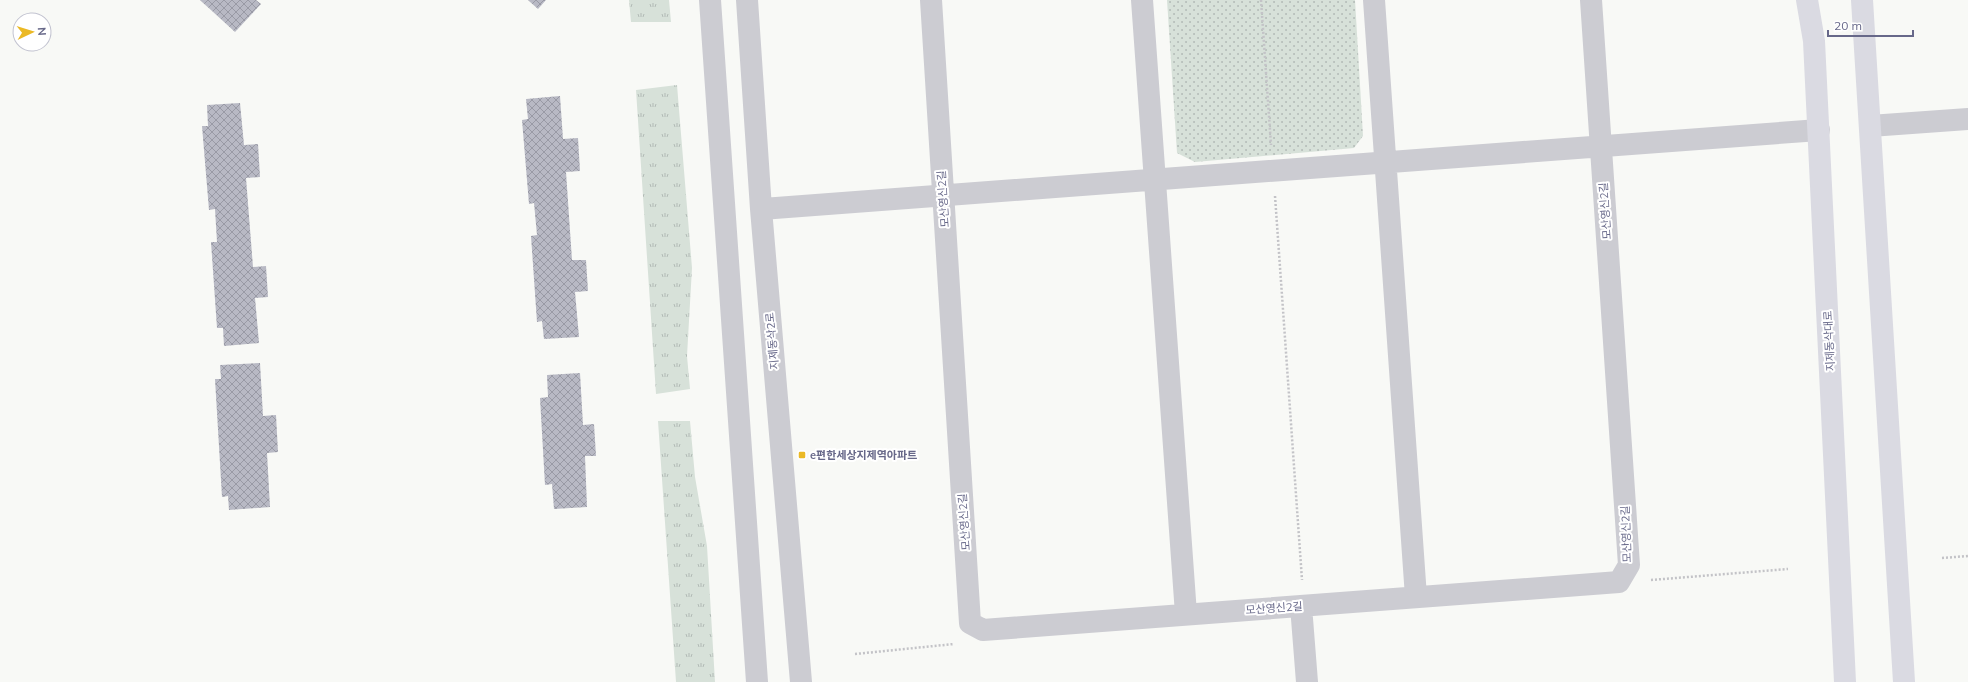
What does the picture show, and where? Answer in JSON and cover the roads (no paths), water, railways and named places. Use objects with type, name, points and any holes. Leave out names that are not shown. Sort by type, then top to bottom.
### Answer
[{"type":"main road","name":"지제동삭대로","points":[[1807,0],[1814,40],[1845,682]]},
{"type":"main road","points":[[1862,0],[1904,682]]},
{"type":"street","points":[[710,0],[757,682]]},
{"type":"street","name":"지제동삭2로","points":[[747,0],[761,209],[802,682]]},
{"type":"street","name":"모산영신2길","points":[[931,0],[970,623],[982,630],[1619,582],[1629,565],[1591,0]]},
{"type":"street","points":[[1142,0],[1186,614]]},
{"type":"street","points":[[1374,0],[1416,597]]},
{"type":"street","points":[[1814,40],[1818,0]]},
{"type":"street","points":[[1870,126],[1968,119]]},
{"type":"street","points":[[761,209],[1819,130]]},
{"type":"street","points":[[1302,606],[1307,682]]},
{"type":"place","name":"e편한세상지제역아파트","points":[[802,455]]}]
